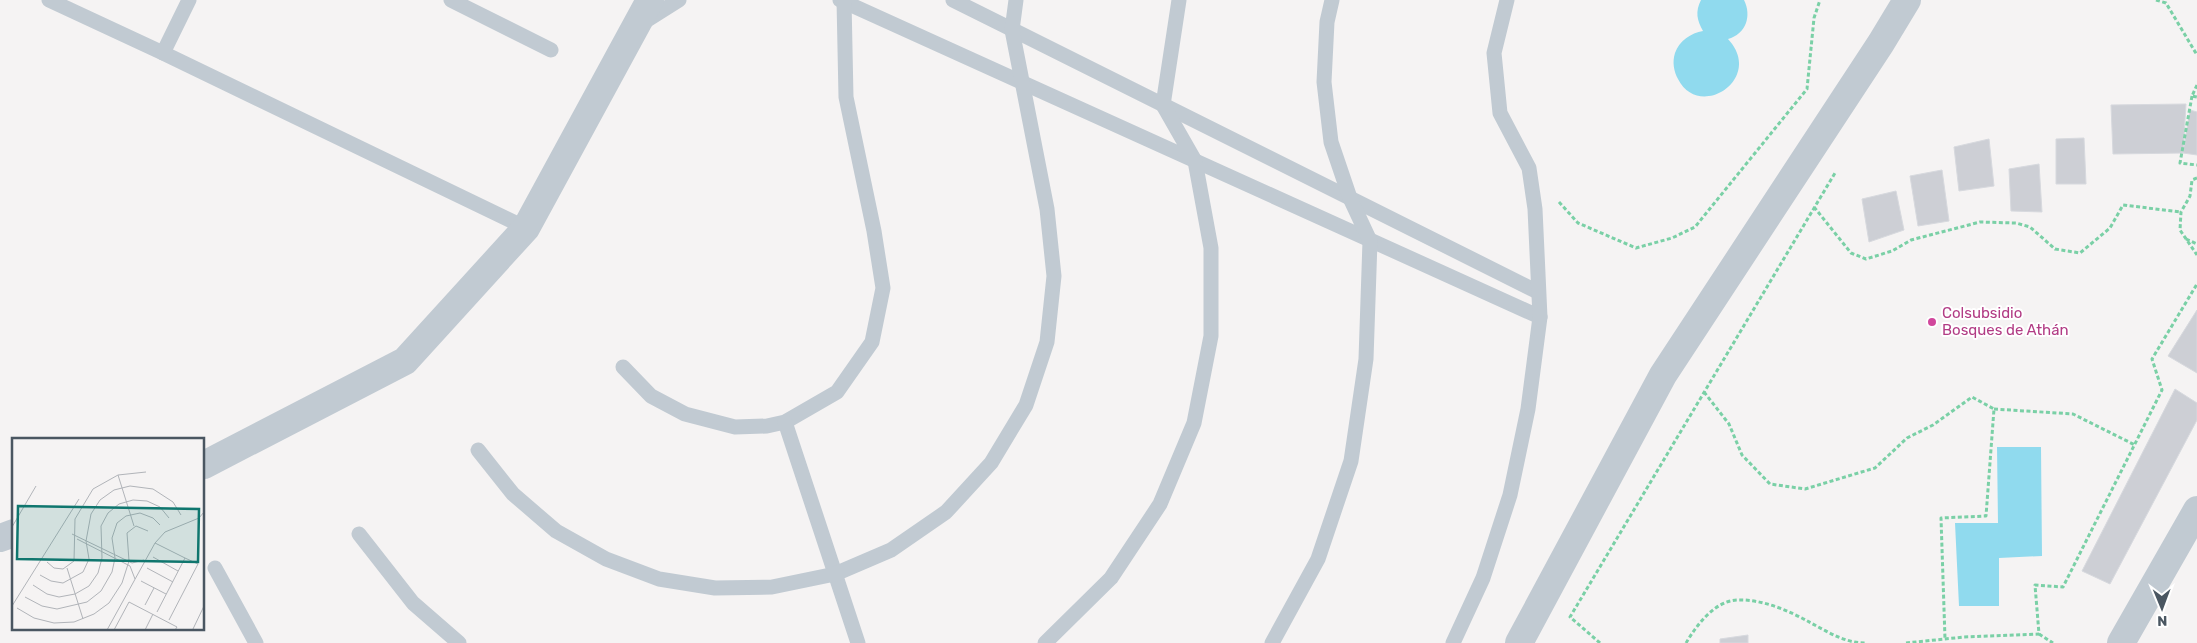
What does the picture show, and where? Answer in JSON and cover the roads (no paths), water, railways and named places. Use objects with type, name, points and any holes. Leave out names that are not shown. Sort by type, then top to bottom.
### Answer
[{"type":"street","points":[[205,464],[405,361],[526,228],[650,0]]},
{"type":"street","points":[[1520,643],[1663,375],[1881,43],[1906,0]]},
{"type":"street","points":[[2121,643],[2197,510]]},
{"type":"street","points":[[0,538],[12,534]]},
{"type":"lane","points":[[49,0],[526,228]]},
{"type":"lane","points":[[163,53],[189,0]]},
{"type":"lane","points":[[451,0],[551,50]]},
{"type":"lane","points":[[636,28],[680,0]]},
{"type":"lane","points":[[623,367],[651,396],[685,414],[735,428],[767,426],[785,422],[837,392],[872,342],[883,288],[874,231],[846,98],[842,0],[1540,317]]},
{"type":"lane","points":[[952,0],[1538,292]]},
{"type":"lane","points":[[478,450],[513,494],[556,531],[606,559],[660,579],[715,588],[772,587],[835,574],[891,550],[946,512],[992,463],[1026,405],[1047,342],[1054,276],[1047,209],[1012,30],[1016,0]]},
{"type":"lane","points":[[1046,643],[1111,578],[1160,504],[1194,422],[1211,336],[1211,248],[1195,161],[1163,105],[1179,0]]},
{"type":"lane","points":[[1272,643],[1318,559],[1351,461],[1366,359],[1370,241],[1350,198],[1331,142],[1324,82],[1327,22],[1332,0]]},
{"type":"lane","points":[[1452,643],[1483,578],[1510,495],[1528,410],[1540,317],[1535,217],[1529,168],[1500,113],[1494,52],[1507,0]]},
{"type":"lane","points":[[785,422],[858,643]]},
{"type":"lane","points":[[359,534],[413,602],[459,643]]},
{"type":"lane","points":[[215,568],[256,643]]},
{"type":"water","points":[[1701,0],[1744,0],[1747,18],[1743,29],[1734,37],[1728,39],[1737,54],[1739,68],[1734,80],[1725,90],[1713,95],[1700,96],[1688,91],[1678,79],[1674,56],[1682,41],[1703,31],[1698,16]]},
{"type":"water","points":[[1997,447],[2041,447],[2042,556],[1999,558],[1999,606],[1959,606],[1955,523],[1998,523]]},
{"type":"place","name":"Colsubsidio Bosques de Athán","points":[[1932,322]]}]
